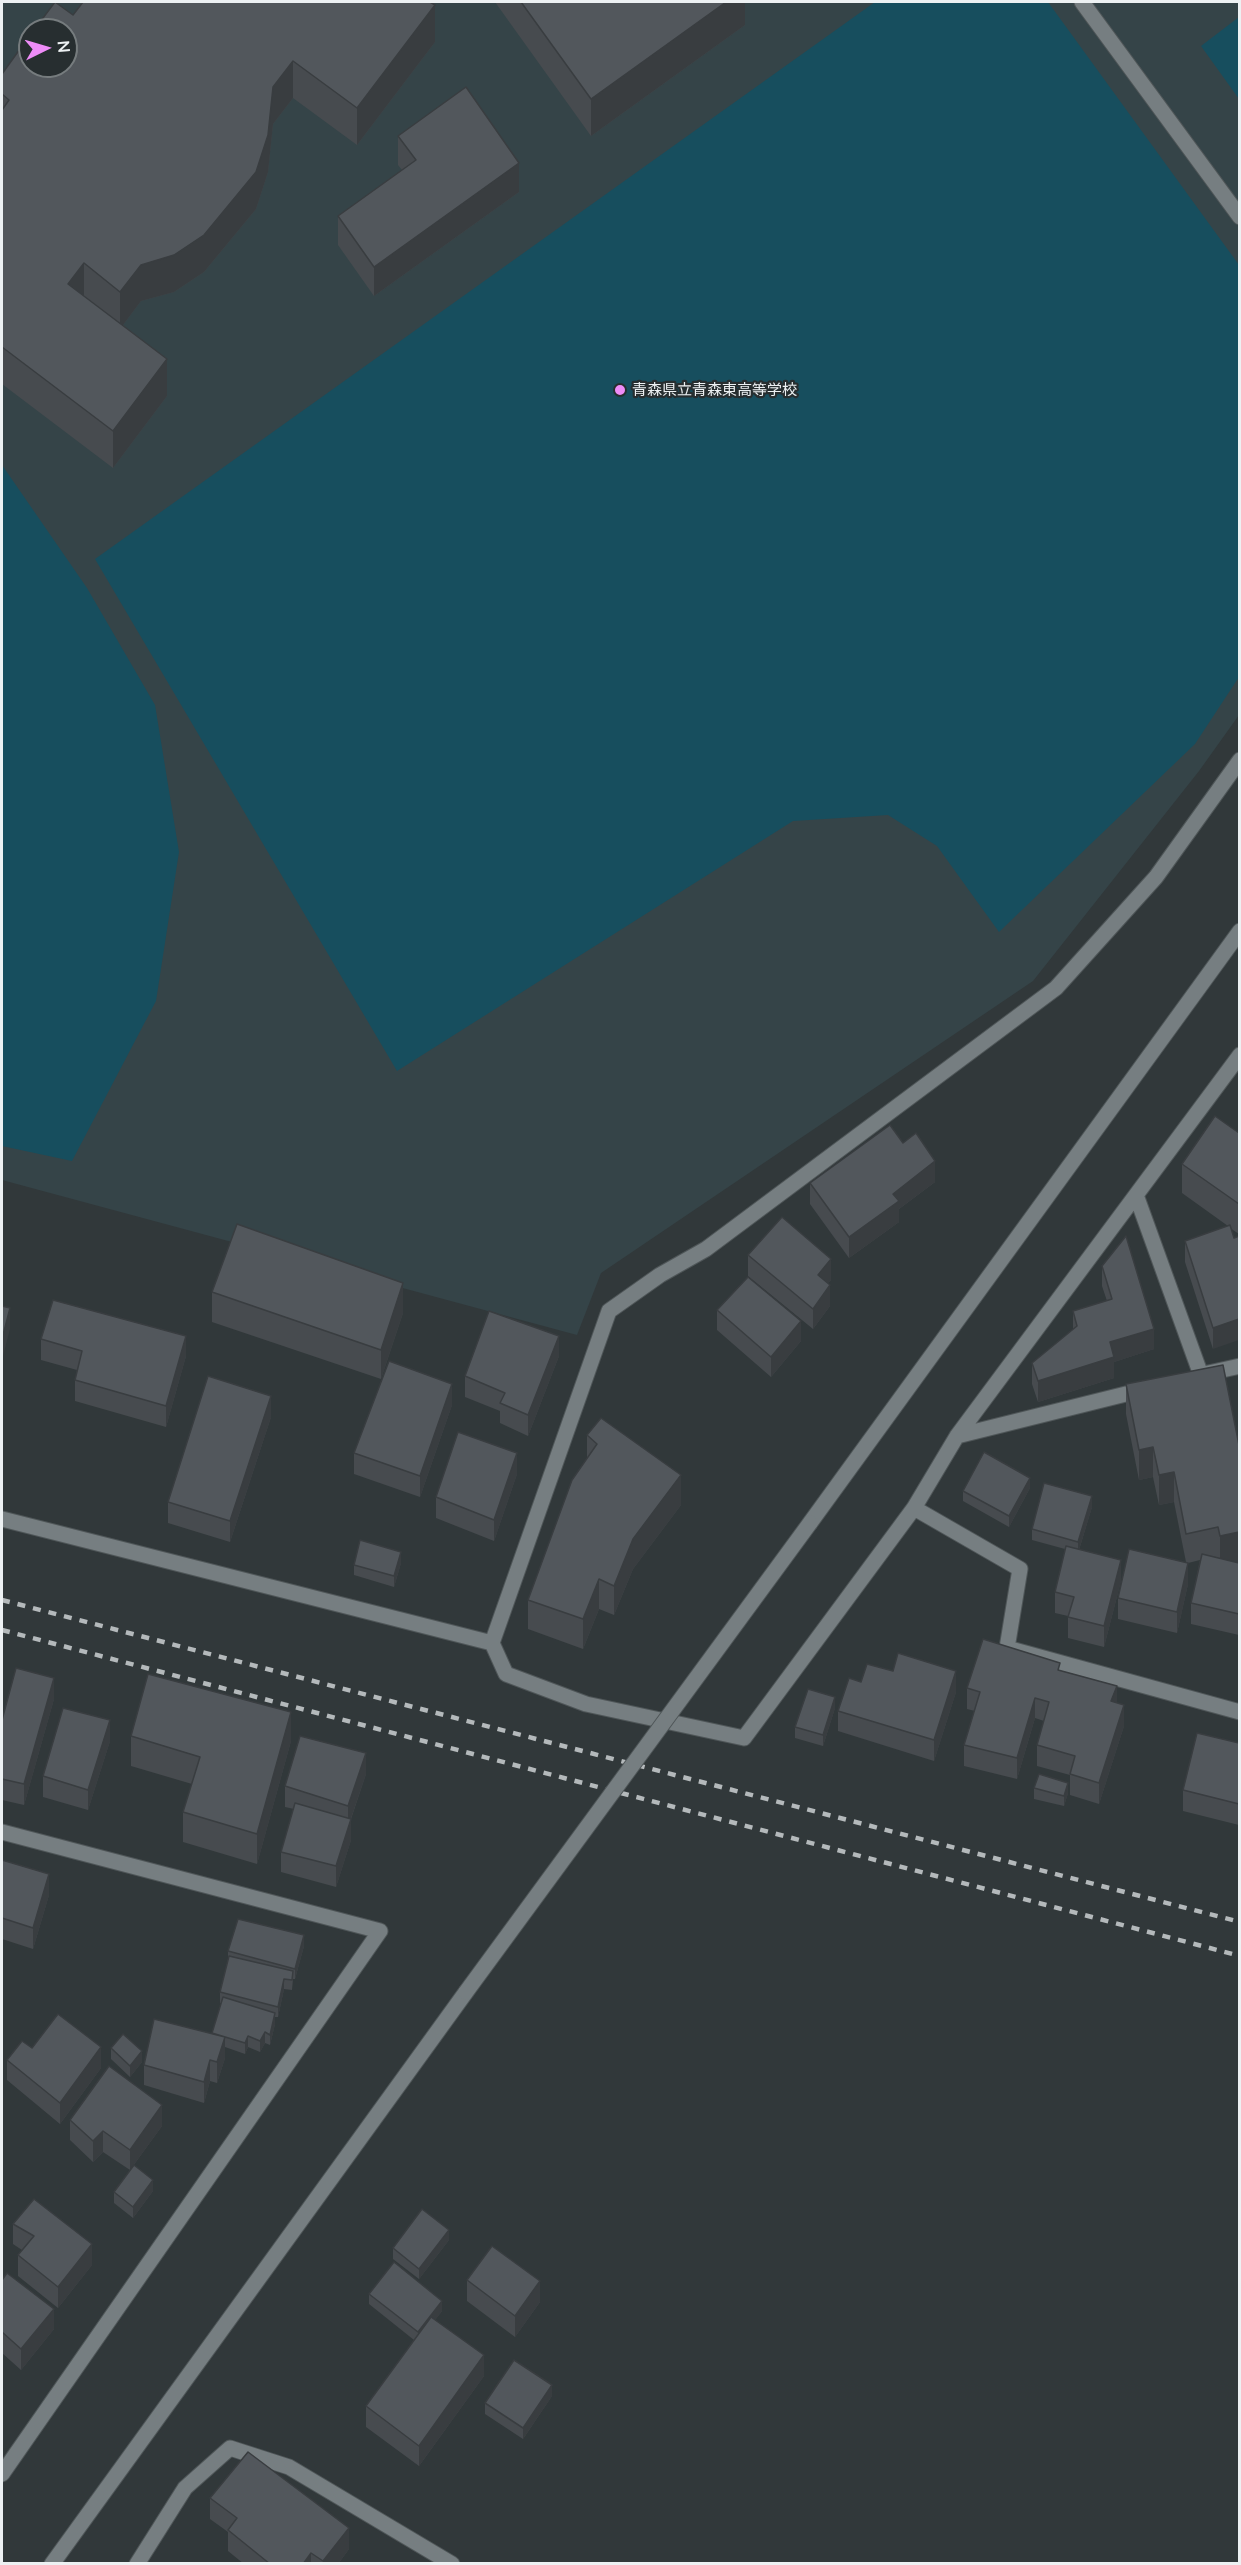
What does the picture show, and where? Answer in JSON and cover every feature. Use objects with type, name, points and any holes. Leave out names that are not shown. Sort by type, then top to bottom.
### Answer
[{"type":"street","points":[[1082,2],[1239,218]]},
{"type":"street","points":[[1239,760],[1156,877],[1056,988],[706,1250],[660,1275],[609,1311],[492,1643],[506,1674],[586,1704],[744,1738],[915,1508],[957,1436],[1239,1055]]},
{"type":"street","points":[[52,2564],[1239,931]]},
{"type":"street","points":[[1136,1196],[1195,1376],[1239,1366]]},
{"type":"street","points":[[957,1436],[1166,1384]]},
{"type":"street","points":[[915,1508],[1020,1569],[1007,1648],[1239,1712]]},
{"type":"street","points":[[2,1519],[492,1643]]},
{"type":"street","points":[[2,1832],[380,1931],[2,2474]]},
{"type":"street","points":[[136,2564],[185,2488],[230,2448],[289,2467],[452,2564]]},
{"type":"shaded area","name":"青森県立青森東高等学校","points":[[2,2],[1239,2],[1239,715],[1199,771],[1033,981],[601,1273],[577,1335],[2,1180]]},
{"type":"shaded area","points":[[875,2],[1048,2],[1239,265],[1239,677],[1195,744],[999,932],[937,846],[888,815],[793,821],[397,1071],[95,559]]},
{"type":"shaded area","points":[[1239,17],[1239,99],[1201,46]]},
{"type":"shaded area","points":[[2,465],[87,588],[155,705],[179,852],[156,1001],[72,1161],[2,1146]]},
{"type":"building","points":[[55,2],[73,15],[83,2],[430,2],[435,5],[357,108],[293,61],[273,87],[268,135],[256,172],[204,235],[174,255],[141,265],[120,292],[84,263],[68,284],[167,359],[113,431],[2,347],[2,110],[9,100],[2,94],[2,74],[18,52],[18,78],[78,78],[78,18],[43,18]]},
{"type":"building","points":[[521,2],[726,2],[591,99]]},
{"type":"building","points":[[466,87],[519,163],[374,267],[338,216],[416,160],[398,136]]},
{"type":"building","points":[[1215,1116],[1239,1133],[1239,1204],[1182,1164]]},
{"type":"building","points":[[890,1125],[903,1143],[916,1133],[935,1161],[893,1194],[899,1201],[849,1237],[810,1183]]},
{"type":"building","points":[[782,1217],[831,1259],[818,1275],[830,1285],[813,1309],[748,1255]]},
{"type":"building","points":[[237,1224],[403,1283],[381,1350],[212,1292]]},
{"type":"building","points":[[1230,1225],[1234,1238],[1239,1236],[1239,1319],[1213,1328],[1185,1241]]},
{"type":"building","points":[[1126,1236],[1154,1329],[1110,1342],[1114,1357],[1038,1381],[1032,1363],[1077,1326],[1073,1311],[1112,1299],[1102,1266]]},
{"type":"building","points":[[748,1277],[801,1321],[771,1357],[717,1310]]},
{"type":"building","points":[[53,1300],[186,1336],[166,1406],[75,1380],[82,1351],[41,1339]]},
{"type":"building","points":[[2,1306],[10,1308],[2,1339]]},
{"type":"building","points":[[489,1311],[559,1336],[528,1415],[500,1403],[505,1393],[465,1376]]},
{"type":"building","points":[[389,1361],[452,1384],[420,1476],[354,1453]]},
{"type":"building","points":[[1223,1365],[1239,1445],[1239,1532],[1220,1536],[1218,1527],[1186,1534],[1174,1472],[1159,1475],[1153,1447],[1139,1450],[1126,1384]]},
{"type":"building","points":[[208,1376],[271,1396],[230,1521],[168,1502]]},
{"type":"building","points":[[601,1418],[681,1475],[633,1539],[614,1586],[599,1579],[583,1619],[528,1600],[572,1480],[597,1444],[587,1435]]},
{"type":"building","points":[[458,1432],[517,1453],[494,1520],[436,1497]]},
{"type":"building","points":[[984,1452],[1030,1478],[1009,1516],[963,1491]]},
{"type":"building","points":[[1044,1483],[1092,1496],[1078,1542],[1032,1529]]},
{"type":"building","points":[[360,1540],[401,1552],[394,1576],[354,1565]]},
{"type":"building","points":[[1066,1546],[1121,1560],[1104,1626],[1068,1617],[1074,1597],[1055,1592]]},
{"type":"building","points":[[1129,1549],[1188,1563],[1177,1612],[1118,1598]]},
{"type":"building","points":[[1202,1554],[1239,1563],[1239,1614],[1191,1603]]},
{"type":"building","points":[[983,1639],[1060,1663],[1058,1670],[1117,1686],[1111,1701],[1124,1705],[1099,1783],[1070,1774],[1075,1756],[1037,1745],[1049,1702],[1035,1698],[1017,1758],[964,1745],[980,1692],[967,1688]]},
{"type":"building","points":[[898,1653],[956,1671],[934,1740],[838,1711],[849,1678],[861,1682],[867,1664],[893,1671]]},
{"type":"building","points":[[16,1668],[54,1678],[24,1784],[2,1779],[2,1720]]},
{"type":"building","points":[[148,1674],[291,1712],[257,1834],[183,1812],[200,1757],[131,1736]]},
{"type":"building","points":[[808,1689],[835,1697],[823,1735],[795,1727]]},
{"type":"building","points":[[63,1708],[110,1720],[88,1790],[43,1776]]},
{"type":"building","points":[[1197,1733],[1239,1743],[1239,1804],[1183,1790]]},
{"type":"building","points":[[300,1736],[366,1753],[348,1806],[285,1786]]},
{"type":"building","points":[[1039,1774],[1068,1783],[1064,1796],[1034,1788]]},
{"type":"building","points":[[295,1803],[351,1819],[336,1866],[281,1852]]},
{"type":"building","points":[[2,1860],[49,1874],[33,1928],[2,1918]]},
{"type":"building","points":[[238,1919],[304,1935],[295,1969],[228,1951]]},
{"type":"building","points":[[229,1956],[293,1971],[292,1980],[284,1979],[278,2007],[220,1992]]},
{"type":"building","points":[[223,1997],[275,2013],[270,2035],[265,2032],[260,2041],[248,2036],[245,2043],[212,2033]]},
{"type":"building","points":[[58,2014],[101,2047],[60,2103],[7,2060],[22,2041],[32,2048]]},
{"type":"building","points":[[154,2019],[225,2037],[217,2062],[210,2060],[204,2082],[144,2065]]},
{"type":"building","points":[[123,2034],[142,2051],[130,2066],[111,2048]]},
{"type":"building","points":[[109,2066],[162,2105],[130,2150],[103,2131],[93,2141],[70,2120]]},
{"type":"building","points":[[134,2165],[153,2180],[133,2207],[114,2192]]},
{"type":"building","points":[[34,2199],[92,2244],[58,2287],[18,2255],[34,2236],[13,2224]]},
{"type":"building","points":[[422,2209],[449,2230],[419,2269],[393,2248]]},
{"type":"building","points":[[492,2246],[540,2281],[515,2316],[467,2280]]},
{"type":"building","points":[[394,2262],[442,2301],[418,2332],[369,2294]]},
{"type":"building","points":[[7,2273],[54,2309],[21,2349],[2,2332],[2,2280]]},
{"type":"building","points":[[431,2317],[484,2355],[419,2446],[366,2406]]},
{"type":"building","points":[[514,2360],[552,2385],[523,2428],[485,2403]]},
{"type":"building","points":[[248,2452],[349,2528],[323,2561],[311,2553],[303,2564],[270,2564],[228,2530],[237,2518],[210,2498]]},
{"type":"railway","points":[[2,1600],[1240,1922]]},
{"type":"railway","points":[[2,1630],[1240,1956]]},
{"type":"place","name":"青森県立青森東高等学校","points":[[620,390]]}]
